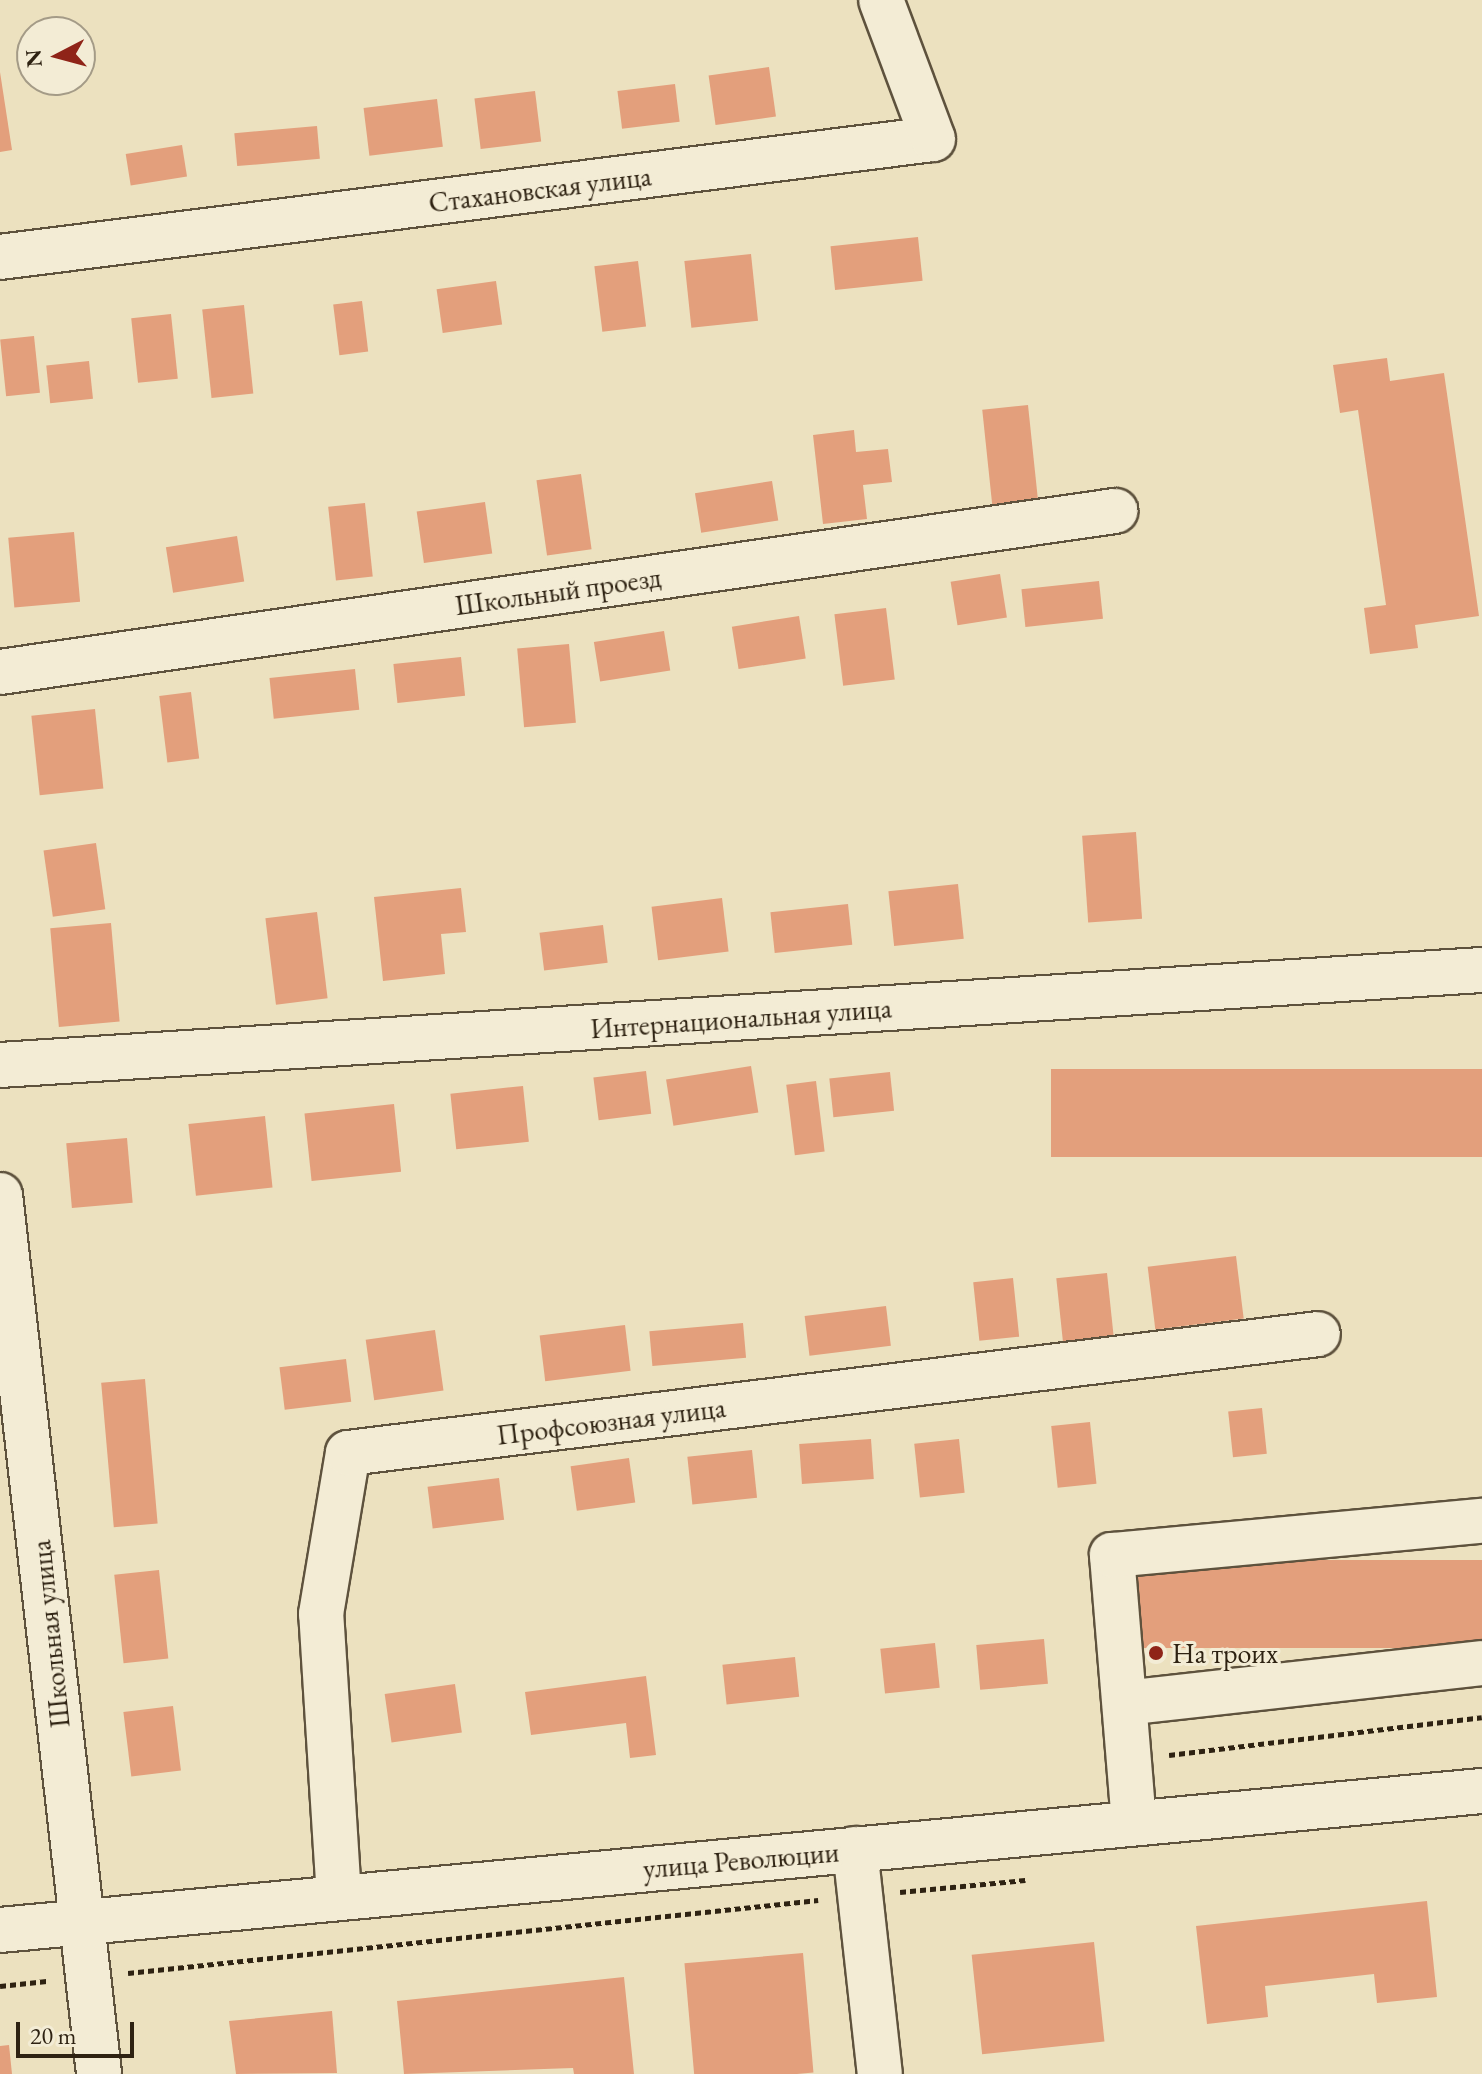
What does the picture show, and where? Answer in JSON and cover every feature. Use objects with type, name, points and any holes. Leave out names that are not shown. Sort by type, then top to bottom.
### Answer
[{"type":"street","name":"Стахановская улица","points":[[0,257],[933,139],[881,0]]},
{"type":"street","name":"Школьный проезд","points":[[0,672],[1115,511]]},
{"type":"street","name":"Интернациональная улица","points":[[0,1065],[1482,970]]},
{"type":"street","name":"Школьная улица","points":[[0,1195],[99,2074]]},
{"type":"street","name":"Профсоюзная улица","points":[[339,1897],[321,1614],[348,1453],[1318,1334]]},
{"type":"street","points":[[1134,1823],[1112,1555],[1482,1521]]},
{"type":"street","points":[[1125,1703],[1482,1663]]},
{"type":"street","name":"улица Революции","points":[[0,1930],[1482,1791]]},
{"type":"street","points":[[855,1849],[880,2074]]},
{"type":"path","points":[[1129,1760],[1482,1717]]},
{"type":"path","points":[[0,1986],[1031,1879]]},
{"type":"building","points":[[769,67],[776,117],[716,125],[709,75]]},
{"type":"building","points":[[0,72],[12,150],[0,152]]},
{"type":"building","points":[[675,84],[680,122],[622,129],[617,91]]},
{"type":"building","points":[[535,91],[541,142],[481,149],[474,98]]},
{"type":"building","points":[[437,99],[443,147],[369,156],[364,108]]},
{"type":"building","points":[[317,126],[320,159],[237,166],[234,133]]},
{"type":"building","points":[[182,145],[187,177],[131,186],[126,154]]},
{"type":"building","points":[[918,237],[923,281],[835,290],[830,246]]},
{"type":"building","points":[[751,254],[758,321],[691,328],[684,261]]},
{"type":"building","points":[[638,261],[646,327],[602,332],[594,266]]},
{"type":"building","points":[[496,281],[502,325],[443,333],[437,289]]},
{"type":"building","points":[[362,301],[368,352],[339,355],[333,305]]},
{"type":"building","points":[[244,305],[253,394],[212,398],[202,309]]},
{"type":"building","points":[[171,314],[178,379],[138,383],[131,318]]},
{"type":"building","points":[[34,336],[40,393],[6,396],[0,340]]},
{"type":"building","points":[[1387,358],[1390,381],[1444,373],[1479,616],[1415,625],[1418,648],[1370,654],[1364,608],[1386,605],[1358,410],[1340,413],[1333,365]]},
{"type":"building","points":[[89,361],[93,399],[50,403],[46,365]]},
{"type":"building","points":[[1028,405],[1038,502],[992,507],[982,410]]},
{"type":"building","points":[[854,430],[856,452],[888,449],[892,482],[863,485],[867,519],[823,524],[813,435]]},
{"type":"building","points":[[581,474],[592,549],[547,556],[536,480]]},
{"type":"building","points":[[772,481],[778,521],[701,533],[695,493]]},
{"type":"building","points":[[485,502],[492,553],[424,563],[417,512]]},
{"type":"building","points":[[365,503],[373,577],[336,580],[328,507]]},
{"type":"building","points":[[74,532],[80,602],[14,607],[8,538]]},
{"type":"building","points":[[237,536],[244,581],[173,593],[166,547]]},
{"type":"building","points":[[1000,574],[1007,617],[957,625],[951,582]]},
{"type":"building","points":[[1099,581],[1103,619],[1025,627],[1021,589]]},
{"type":"building","points":[[886,608],[895,679],[843,686],[834,614]]},
{"type":"building","points":[[799,616],[806,658],[739,669],[732,627]]},
{"type":"building","points":[[664,631],[670,671],[600,682],[594,642]]},
{"type":"building","points":[[569,644],[576,723],[524,727],[517,649]]},
{"type":"building","points":[[461,657],[465,696],[397,703],[393,664]]},
{"type":"building","points":[[355,669],[359,710],[274,719],[269,678]]},
{"type":"building","points":[[191,692],[199,759],[167,762],[159,696]]},
{"type":"building","points":[[95,709],[103,789],[40,795],[31,716]]},
{"type":"building","points":[[1136,832],[1142,919],[1088,923],[1082,836]]},
{"type":"building","points":[[96,843],[105,909],[53,917],[44,850]]},
{"type":"building","points":[[958,884],[964,939],[894,946],[888,891]]},
{"type":"building","points":[[461,888],[466,932],[441,934],[445,974],[383,981],[374,897]]},
{"type":"building","points":[[722,898],[729,952],[658,960],[652,907]]},
{"type":"building","points":[[848,904],[852,945],[775,953],[770,912]]},
{"type":"building","points":[[317,912],[328,998],[276,1005],[265,918]]},
{"type":"building","points":[[111,923],[120,1022],[59,1027],[50,928]]},
{"type":"building","points":[[603,925],[608,963],[544,971],[539,933]]},
{"type":"building","points":[[751,1066],[758,1112],[673,1126],[666,1079]]},
{"type":"building","points":[[1051,1069],[1482,1069],[1482,1157],[1051,1157]]},
{"type":"building","points":[[646,1071],[651,1114],[599,1120],[593,1077]]},
{"type":"building","points":[[890,1072],[894,1111],[833,1117],[829,1078]]},
{"type":"building","points":[[816,1081],[825,1151],[795,1155],[786,1085]]},
{"type":"building","points":[[523,1086],[529,1142],[456,1149],[450,1094]]},
{"type":"building","points":[[394,1104],[401,1172],[312,1181],[304,1113]]},
{"type":"building","points":[[265,1116],[273,1188],[196,1196],[188,1124]]},
{"type":"building","points":[[127,1138],[133,1203],[72,1208],[66,1143]]},
{"type":"building","points":[[1236,1256],[1244,1319],[1155,1329],[1148,1267]]},
{"type":"building","points":[[1107,1273],[1114,1337],[1063,1342],[1056,1278]]},
{"type":"building","points":[[1013,1278],[1019,1337],[979,1341],[973,1282]]},
{"type":"building","points":[[886,1306],[891,1346],[809,1356],[805,1316]]},
{"type":"building","points":[[743,1323],[746,1358],[652,1366],[649,1331]]},
{"type":"building","points":[[625,1325],[631,1371],[545,1381],[540,1335]]},
{"type":"building","points":[[435,1330],[443,1390],[374,1400],[366,1340]]},
{"type":"building","points":[[346,1359],[351,1402],[285,1410],[279,1367]]},
{"type":"building","points":[[145,1379],[158,1523],[114,1527],[101,1383]]},
{"type":"building","points":[[1262,1408],[1267,1454],[1233,1457],[1228,1412]]},
{"type":"building","points":[[1090,1422],[1096,1484],[1058,1488],[1051,1426]]},
{"type":"building","points":[[871,1439],[874,1479],[802,1484],[799,1444]]},
{"type":"building","points":[[959,1439],[965,1493],[920,1497],[914,1444]]},
{"type":"building","points":[[752,1450],[757,1498],[692,1505],[687,1457]]},
{"type":"building","points":[[629,1458],[635,1503],[577,1511],[571,1466]]},
{"type":"building","points":[[499,1478],[504,1520],[433,1528],[428,1487]]},
{"type":"building","points":[[1137,1560],[1482,1560],[1482,1648],[1137,1648]]},
{"type":"building","points":[[159,1570],[168,1659],[124,1663],[114,1575]]},
{"type":"building","points":[[1044,1639],[1048,1684],[980,1690],[976,1645]]},
{"type":"building","points":[[935,1643],[940,1688],[885,1694],[880,1649]]},
{"type":"building","points":[[795,1657],[799,1697],[727,1704],[722,1665]]},
{"type":"building","points":[[646,1676],[656,1755],[630,1758],[626,1723],[531,1735],[525,1692]]},
{"type":"building","points":[[455,1684],[462,1733],[392,1742],[385,1694]]},
{"type":"building","points":[[173,1706],[181,1771],[131,1777],[123,1712]]},
{"type":"building","points":[[1427,1901],[1437,1997],[1377,2003],[1374,1974],[1265,1986],[1268,2017],[1207,2024],[1196,1926]]},
{"type":"building","points":[[1094,1942],[1104,2041],[982,2054],[972,1955]]},
{"type":"building","points":[[803,1953],[813,2073],[694,2074],[684,1963]]},
{"type":"building","points":[[624,1977],[634,2074],[574,2074],[573,2068],[404,2074],[397,2001]]},
{"type":"building","points":[[332,2011],[337,2073],[236,2074],[229,2021]]},
{"type":"building","points":[[9,2045],[12,2074],[0,2074],[0,2046]]},
{"type":"place","name":"На троих","points":[[1156,1653]]}]
